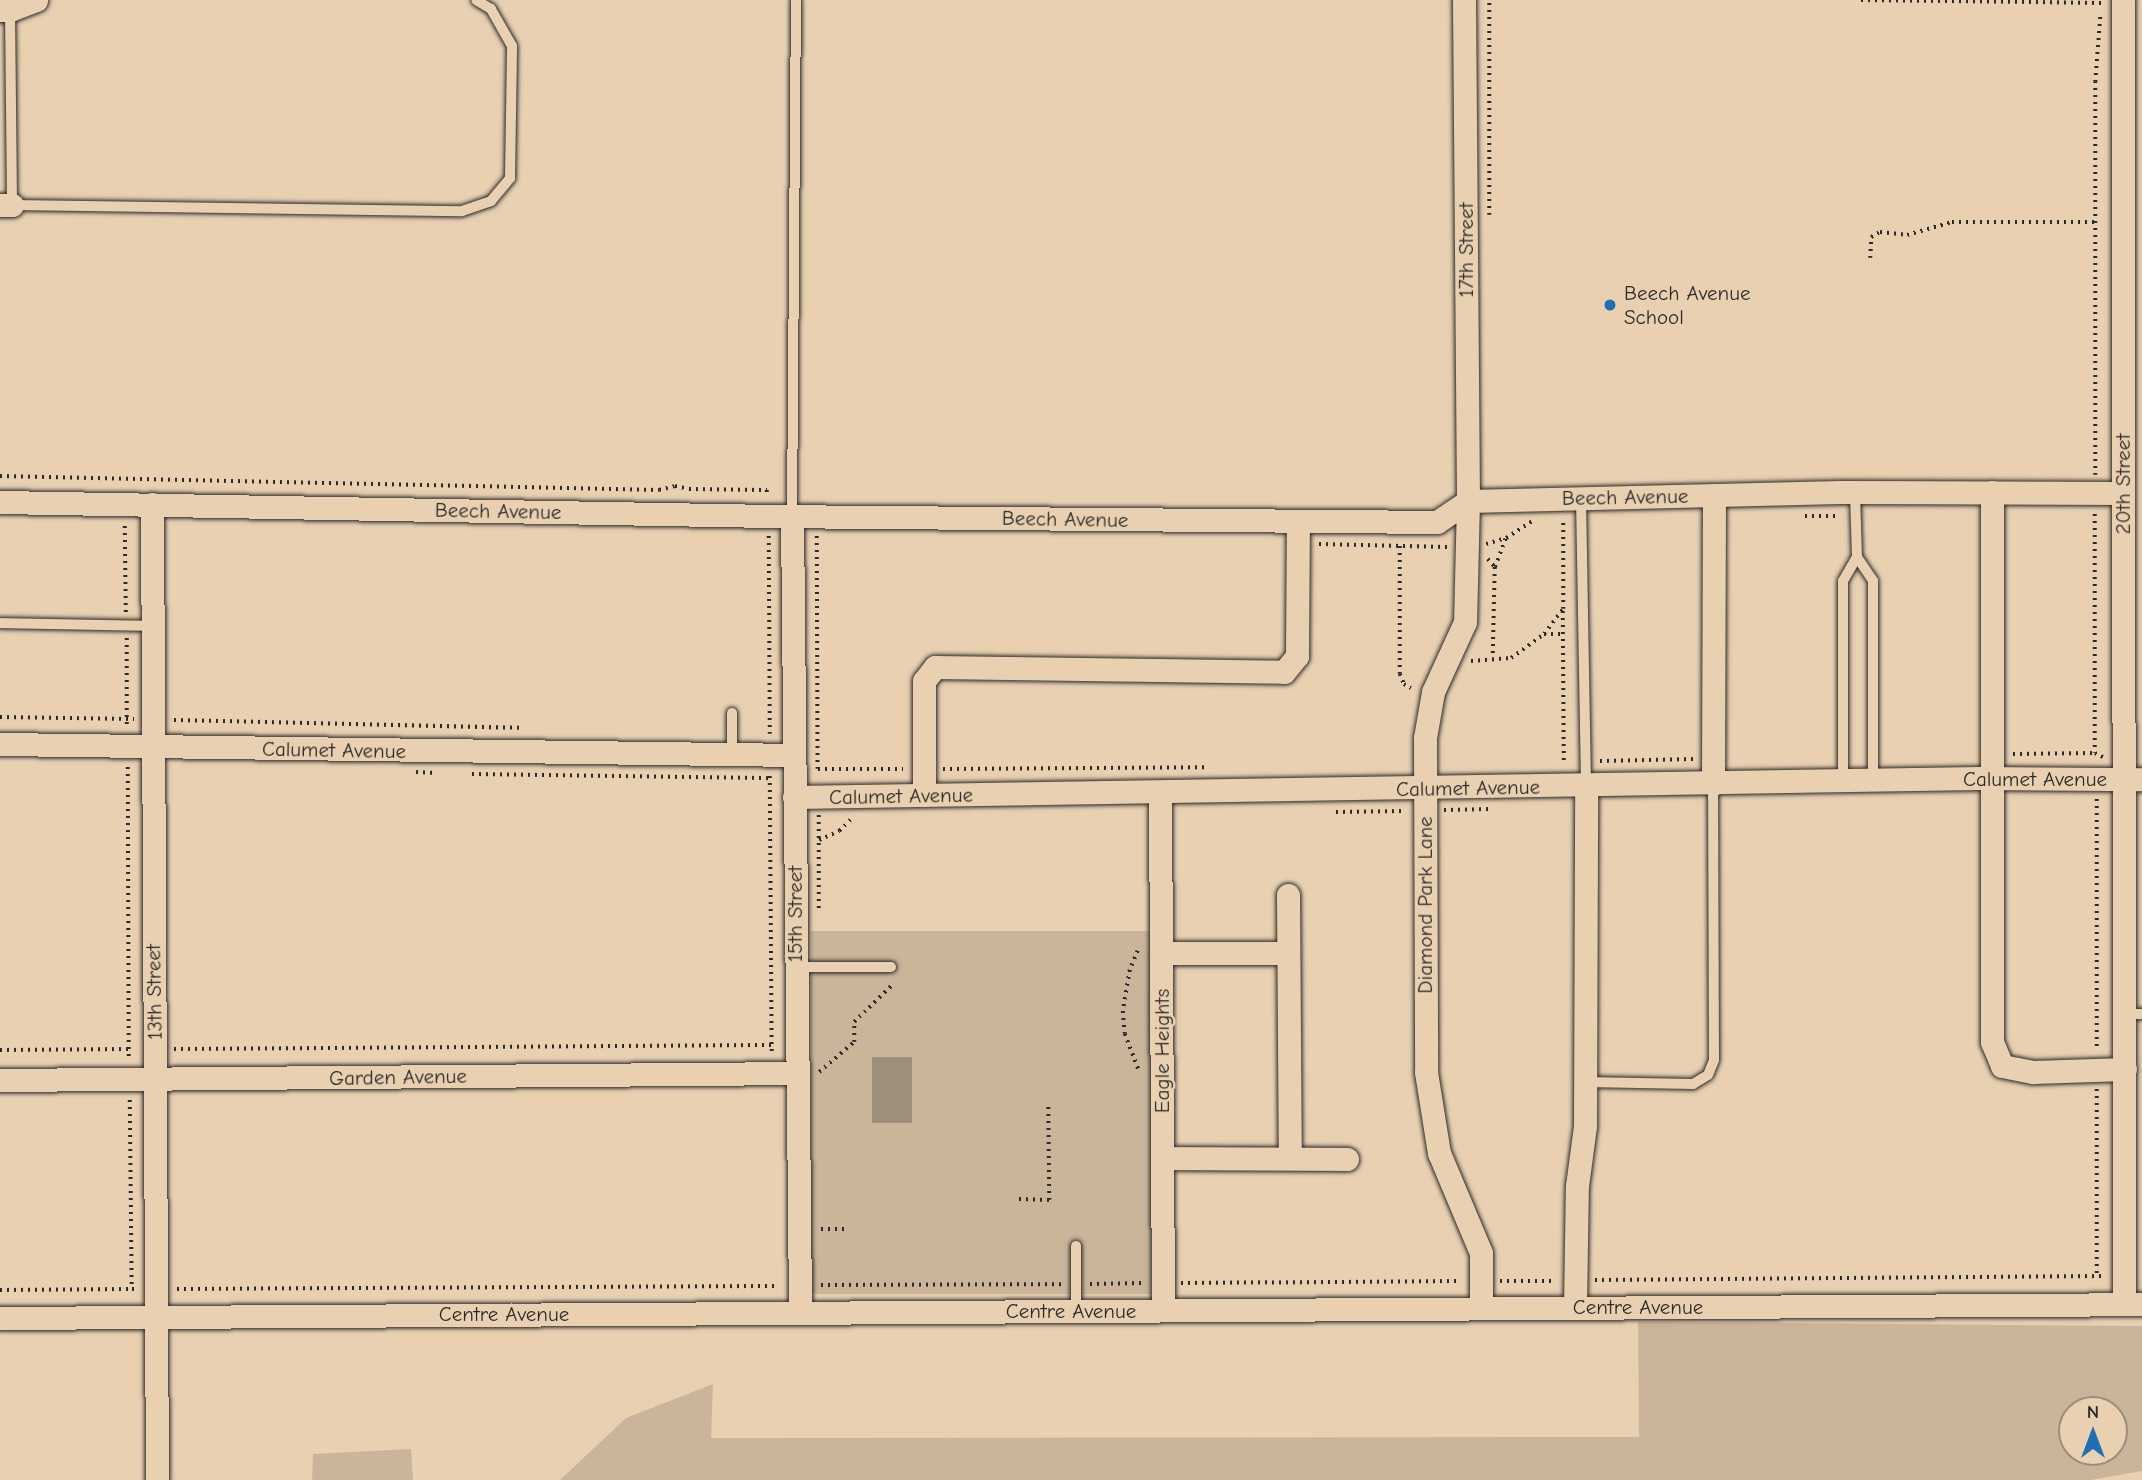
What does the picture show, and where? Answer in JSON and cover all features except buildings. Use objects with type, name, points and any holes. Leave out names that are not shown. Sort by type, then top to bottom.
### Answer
[{"type":"street","points":[[5,10],[36,0]]},
{"type":"street","name":"17th Street","points":[[1464,0],[1468,501]]},
{"type":"street","name":"20th Street","points":[[2116,2],[2123,493],[2134,779],[2134,1014],[2125,1069],[2129,1165],[2124,1276],[2133,1304]]},
{"type":"street","name":"Beech Avenue","points":[[0,502],[152,504],[768,526],[792,516],[1437,522],[1468,501],[1581,508],[1714,495],[1855,492],[2123,493]]},
{"type":"street","points":[[1993,492],[1992,1042],[2002,1066],[2032,1072],[2125,1069]]},
{"type":"street","points":[[1713,784],[1714,495]]},
{"type":"street","name":"Diamond Park Lane","points":[[1468,501],[1465,622],[1433,692],[1425,738],[1426,1072],[1439,1153],[1480,1253],[1480,1308]]},
{"type":"street","name":"13th Street","points":[[152,504],[157,1480]]},
{"type":"street","name":"15th Street","points":[[792,516],[800,1312]]},
{"type":"street","points":[[924,795],[924,681],[935,667],[1284,671],[1297,656],[1298,521]]},
{"type":"street","name":"Calumet Avenue","points":[[0,744],[152,748],[732,744],[793,755]]},
{"type":"street","name":"Calumet Avenue","points":[[794,797],[819,806],[924,795],[1586,787],[1993,778],[2134,779]]},
{"type":"street","points":[[1575,1307],[1575,1235],[1585,1082],[1586,787]]},
{"type":"street","name":"Eagle Heights","points":[[1160,792],[1163,1310]]},
{"type":"street","points":[[1288,895],[1290,1158]]},
{"type":"street","points":[[1161,953],[1288,953]]},
{"type":"street","name":"Garden Avenue","points":[[0,1080],[796,1073]]},
{"type":"street","points":[[1162,1158],[1346,1159]]},
{"type":"street","name":"Centre Avenue","points":[[0,1318],[2133,1304]]},
{"type":"lane","points":[[5,10],[6,205],[462,211],[491,201],[510,178],[512,46],[491,9],[476,0]]},
{"type":"lane","points":[[792,516],[796,0]]},
{"type":"lane","points":[[1855,492],[1857,557],[1873,581],[1873,780]]},
{"type":"lane","points":[[1581,508],[1586,787]]},
{"type":"lane","points":[[1843,781],[1843,581],[1857,557]]},
{"type":"lane","points":[[0,623],[152,626]]},
{"type":"lane","points":[[732,713],[732,744]]},
{"type":"lane","points":[[1585,1082],[1693,1084],[1709,1075],[1713,1060],[1713,784]]},
{"type":"lane","points":[[795,967],[891,967]]},
{"type":"lane","points":[[1076,1246],[1076,1310]]},
{"type":"path","points":[[1861,0],[2116,2],[2095,82],[2095,753]]},
{"type":"path","points":[[1870,258],[1871,237],[1880,232],[1907,235],[1952,222],[2095,222]]},
{"type":"path","points":[[0,476],[645,489],[676,486],[689,489],[767,490],[768,526]]},
{"type":"path","points":[[1550,517],[1563,517],[1581,508]]},
{"type":"path","points":[[1794,516],[1835,516]]},
{"type":"path","points":[[1551,762],[1564,762],[1563,517]]},
{"type":"path","points":[[1478,547],[1506,538],[1532,520],[1541,519]]},
{"type":"path","points":[[125,523],[132,1289]]},
{"type":"path","points":[[817,536],[818,769],[1216,767]]},
{"type":"path","points":[[1506,538],[1495,567],[1493,658],[1511,658],[1544,634],[1563,609]]},
{"type":"path","points":[[1400,546],[1400,674],[1404,684],[1411,688]]},
{"type":"path","points":[[1486,557],[1495,567]]},
{"type":"path","points":[[1544,634],[1563,634]]},
{"type":"path","points":[[0,717],[526,729]]},
{"type":"path","points":[[732,744],[770,734]]},
{"type":"path","points":[[2097,797],[2097,1276]]},
{"type":"path","points":[[796,1073],[820,1072],[854,1042],[854,1022],[891,985]]},
{"type":"path","points":[[0,1050],[772,1045]]},
{"type":"path","points":[[1019,1199],[1049,1200],[1048,1104]]},
{"type":"path","points":[[821,1229],[845,1229]]},
{"type":"path","points":[[1590,1280],[2124,1276]]},
{"type":"path","points":[[0,1290],[1552,1280]]},
{"type":"shaded area","points":[[811,931],[1151,931],[1151,1294],[811,1294]]},
{"type":"shaded area","points":[[872,1057],[912,1057],[912,1123],[872,1123]]},
{"type":"shaded area","points":[[1638,1322],[2142,1326],[2142,1471],[2091,1480],[560,1480],[626,1418],[713,1384],[711,1438],[1639,1437]]},
{"type":"shaded area","points":[[411,1449],[413,1480],[312,1480],[313,1454]]},
{"type":"place","name":"Beech Avenue School","points":[[1610,305]]}]
